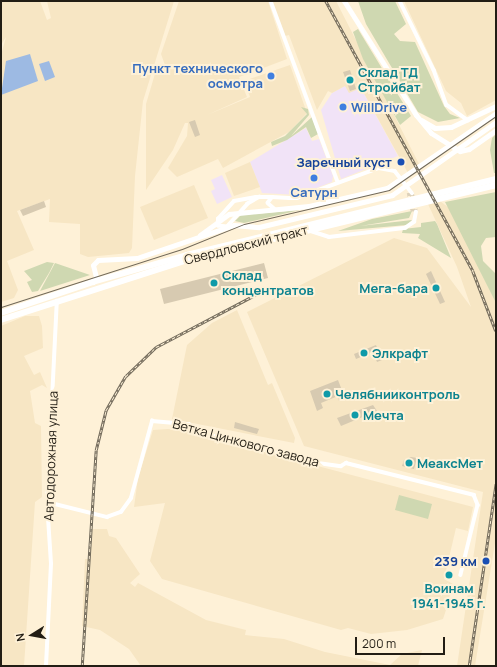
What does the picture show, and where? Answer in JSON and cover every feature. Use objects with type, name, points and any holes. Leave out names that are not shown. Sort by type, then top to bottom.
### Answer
[{"type":"main road","points":[[344,1],[425,127],[454,150],[464,151],[496,130]]},
{"type":"main road","points":[[443,142],[444,130],[496,106]]},
{"type":"main road","points":[[189,241],[218,219],[241,211],[276,209],[343,198],[393,185],[496,113]]},
{"type":"main road","points":[[416,115],[435,128],[451,127]]},
{"type":"main road","points":[[93,282],[96,276],[93,266],[96,261],[137,258],[227,227],[236,225],[252,228],[392,195],[496,122]]},
{"type":"main road","name":"Свердловский тракт","points":[[468,189],[496,179]]},
{"type":"main road","name":"Свердловский тракт","points":[[1,320],[106,278],[375,209],[468,189],[496,185]]},
{"type":"main road","name":"Свердловский тракт","points":[[1,313],[191,259],[308,229],[375,209]]},
{"type":"main road","points":[[96,276],[106,278]]},
{"type":"street","points":[[271,1],[338,182]]},
{"type":"street","points":[[400,1],[434,70],[447,105],[468,120]]},
{"type":"street","points":[[260,197],[241,211],[227,227],[218,226],[218,219],[238,200],[260,197],[297,198],[338,182],[385,167],[395,171],[410,187],[411,193]]},
{"type":"street","points":[[272,197],[268,203],[276,209]]},
{"type":"street","points":[[238,200],[245,203],[241,211]]},
{"type":"street","points":[[308,229],[321,236],[404,228],[414,222],[414,212]]},
{"type":"street","name":"Автодорожная улица","points":[[46,666],[51,564],[47,502],[58,310],[56,297]]},
{"type":"street","name":"Ветка Цинкового завода","points":[[47,502],[107,517],[121,512],[131,498],[152,421],[189,424],[196,431],[311,462],[341,466],[346,463],[474,495],[478,505],[461,575]]},
{"type":"shaded area","points":[[1,1],[40,1],[47,20],[51,18],[47,1],[174,1],[143,101],[135,176],[132,248],[129,253],[88,257],[80,254],[80,224],[49,222],[50,199],[17,211],[34,250],[7,261],[18,290],[14,298],[1,302],[1,55],[6,37],[1,45]]},
{"type":"shaded area","points":[[179,1],[268,1],[287,59],[239,77],[247,97],[207,115],[250,97],[244,81],[290,65],[307,113],[289,132],[223,168],[218,159],[177,177],[168,168],[187,136],[188,123],[185,123],[173,150],[146,190],[146,104],[157,67],[165,65],[161,54]]},
{"type":"shaded area","points":[[271,1],[336,1],[419,164],[408,173],[361,88],[349,93],[345,86],[332,93],[328,91],[317,110],[289,35],[285,36]]},
{"type":"shaded area","points":[[404,1],[496,1],[496,100],[467,116],[461,103],[446,91]]},
{"type":"shaded area","points":[[345,86],[361,88],[398,156],[341,179],[321,110],[332,93]]},
{"type":"shaded area","points":[[306,128],[312,141],[319,139],[333,176],[332,182],[298,195],[262,193],[250,162]]},
{"type":"shaded area","points":[[250,162],[260,187],[234,196],[225,173]]},
{"type":"shaded area","points":[[222,175],[232,197],[217,204],[211,191],[215,189],[211,180]]},
{"type":"shaded area","points":[[194,185],[208,218],[154,240],[140,207]]},
{"type":"shaded area","points":[[440,201],[449,208],[496,303],[496,537],[475,666],[457,666],[483,492],[304,446],[247,312],[394,238],[427,248],[471,307],[457,267],[428,204]]},
{"type":"shaded area","points":[[237,310],[268,385],[272,383],[295,438],[294,443],[172,419],[187,345],[212,323]]},
{"type":"shaded area","points":[[25,316],[39,316],[42,326],[43,348],[24,356],[34,375],[40,372],[47,388],[42,385],[30,391],[35,423],[41,426],[42,497],[35,502],[24,666],[1,666],[1,326]]},
{"type":"shaded area","points":[[153,430],[181,430],[473,507],[468,531],[456,528],[444,579],[453,584],[448,602],[443,606],[446,610],[443,619],[407,630],[371,634],[348,628],[341,630],[162,579],[150,561],[165,503],[134,507],[138,478]]},
{"type":"shaded area","points":[[92,529],[107,529],[109,536],[116,538],[140,574],[130,583],[135,587],[138,583],[206,620],[246,630],[245,635],[284,639],[325,652],[390,665],[402,654],[422,650],[418,666],[141,666],[129,649],[100,630],[82,626],[85,559],[90,559]]},
{"type":"green space","points":[[358,1],[395,1],[406,24],[394,34],[400,41],[415,42],[444,106],[450,114],[460,118],[438,122],[418,112],[366,24]]},
{"type":"green space","points":[[358,29],[411,116],[400,125],[363,59],[353,32]]},
{"type":"green space","points":[[301,107],[308,109],[309,115],[291,136],[312,117],[318,134],[311,138],[306,127],[287,140],[272,146],[271,142],[285,136],[307,114]]},
{"type":"green space","points":[[496,134],[496,173],[494,173],[490,150],[492,138]]},
{"type":"green space","points":[[496,192],[496,237],[486,238],[481,246],[483,261],[496,274],[496,303],[445,202]]},
{"type":"green space","points":[[300,210],[244,223],[235,221],[241,215]]},
{"type":"green space","points":[[412,211],[409,218],[360,226],[412,220],[407,225],[338,231],[372,219]]},
{"type":"green space","points":[[435,221],[451,258],[418,238],[420,234],[402,233],[403,229],[421,227],[421,223]]},
{"type":"green space","points":[[47,262],[54,263],[38,291],[32,292],[27,282],[32,280],[24,271]]},
{"type":"green space","points":[[55,263],[90,275],[40,291]]},
{"type":"green space","points":[[399,495],[432,504],[428,519],[395,510]]},
{"type":"water","points":[[30,54],[38,81],[1,95],[6,61]]},
{"type":"water","points":[[49,61],[55,77],[45,81],[39,64]]},
{"type":"building","name":"Склад ТД Стройбат","points":[[350,70],[356,89],[350,91],[343,72]]},
{"type":"building","points":[[195,120],[200,135],[195,137],[189,122]]},
{"type":"building","points":[[44,201],[46,207],[23,216],[20,210]]},
{"type":"building","name":"Склад концентратов","points":[[264,263],[268,278],[164,304],[160,289]]},
{"type":"building","name":"Мега-бара","points":[[431,271],[445,302],[440,304],[426,274]]},
{"type":"building","name":"Элкрафт","points":[[376,345],[382,360],[377,362],[373,352],[356,359],[354,354]]},
{"type":"building","name":"Челябнииконтроль","points":[[338,380],[345,398],[339,401],[338,396],[321,403],[323,408],[317,411],[310,391]]},
{"type":"building","name":"Мечта","points":[[373,405],[377,411],[341,426],[337,418]]},
{"type":"building","points":[[235,422],[259,429],[257,434],[234,428]]},
{"type":"building","name":"МеаксМет","points":[[411,457],[417,458],[414,469],[402,466],[404,460]]},
{"type":"tunnel","points":[[409,193],[413,212]]},
{"type":"tunnel","points":[[412,193],[416,212]]},
{"type":"tram line","points":[[1,307],[182,249],[244,224],[389,190],[496,116]]},
{"type":"railway","points":[[326,1],[473,271],[496,331]]},
{"type":"railway","points":[[82,666],[96,450],[106,410],[126,376],[156,347],[257,294]]},
{"type":"railway","points":[[469,666],[496,484]]},
{"type":"place","name":"Пункт технического осмотра","points":[[271,76]]},
{"type":"place","name":"Склад ТД Стройбат","points":[[350,80]]},
{"type":"place","name":"WillDrive","points":[[343,107]]},
{"type":"place","name":"Заречный куст","points":[[401,162]]},
{"type":"place","name":"Сатурн","points":[[314,178]]},
{"type":"place","name":"Склад концентратов","points":[[214,283]]},
{"type":"place","name":"Мега-бара","points":[[436,288]]},
{"type":"place","name":"Элкрафт","points":[[364,353]]},
{"type":"place","name":"Челябнииконтроль","points":[[327,394]]},
{"type":"place","name":"Мечта","points":[[355,415]]},
{"type":"place","name":"МеаксМет","points":[[409,463]]},
{"type":"place","name":"239 км","points":[[486,561]]},
{"type":"place","name":"Воинам 1941-1945 г.","points":[[449,575]]}]
